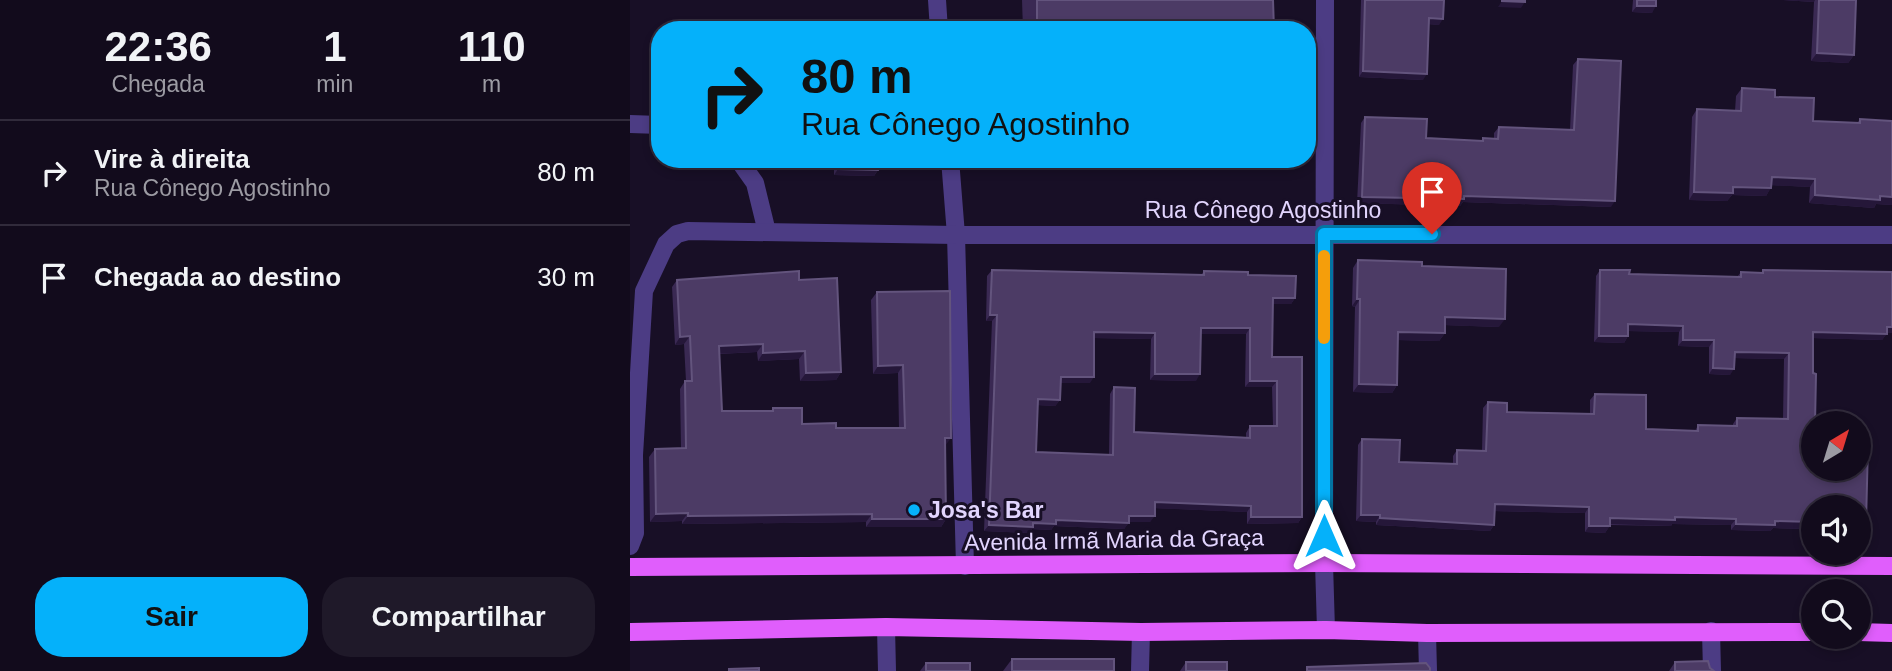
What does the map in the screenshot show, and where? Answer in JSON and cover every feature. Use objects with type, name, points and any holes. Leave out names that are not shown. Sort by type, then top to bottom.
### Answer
[{"type":"main road","name":"Avenida Irmã Maria da Graça","points":[[630,566],[1324,563],[1892,566]]},
{"type":"main road","points":[[630,632],[886,627],[1141,632],[1801,632]]},
{"type":"main road","points":[[1871,632],[1892,633]]},
{"type":"street","points":[[937,0],[938,21]]},
{"type":"street","points":[[1325,0],[1326,630]]},
{"type":"street","points":[[630,124],[651,125]]},
{"type":"street","points":[[744,168],[755,183],[767,232]]},
{"type":"street","points":[[951,168],[957,234],[965,566]]},
{"type":"street","name":"Rua Cônego Agostinho","points":[[636,324],[644,290],[666,244],[677,234],[702,230],[957,234],[1892,236]]},
{"type":"street","points":[[630,546],[635,533],[636,324]]},
{"type":"street","points":[[886,627],[887,671]]},
{"type":"street","points":[[1711,631],[1712,671]]},
{"type":"street","points":[[1140,671],[1141,632]]},
{"type":"street","points":[[1427,633],[1428,671]]},
{"type":"building","points":[[1037,0],[1273,0],[1274,21],[1037,21]]},
{"type":"building","points":[[1365,0],[1444,0],[1443,19],[1429,18],[1427,74],[1363,71]]},
{"type":"building","points":[[1525,0],[1525,2],[1502,1]]},
{"type":"building","points":[[1637,0],[1656,0],[1656,6],[1637,6]]},
{"type":"building","points":[[1819,0],[1856,0],[1854,55],[1817,53]]},
{"type":"building","points":[[1578,59],[1621,61],[1615,201],[1464,196],[1464,199],[1362,197],[1365,117],[1427,119],[1426,138],[1483,141],[1483,138],[1498,139],[1499,127],[1574,130]]},
{"type":"building","points":[[1742,88],[1775,90],[1775,97],[1814,98],[1813,121],[1892,121],[1892,197],[1880,196],[1880,200],[1815,195],[1815,179],[1772,177],[1771,188],[1733,187],[1733,193],[1694,192],[1697,109],[1741,111]]},
{"type":"building","points":[[838,168],[878,168],[878,170]]},
{"type":"building","points":[[1358,260],[1422,262],[1422,266],[1506,269],[1505,319],[1445,317],[1445,333],[1398,332],[1397,385],[1359,384]]},
{"type":"building","points":[[992,270],[1204,275],[1204,271],[1296,276],[1295,298],[1273,298],[1272,357],[1302,357],[1302,517],[1251,517],[1251,506],[1155,502],[1155,516],[1129,516],[1129,523],[1056,520],[1056,524],[1033,523],[1033,527],[989,525],[997,315],[990,315]],"holes":[[[1201,328],[1250,328],[1250,381],[1277,381],[1277,426],[1250,426],[1250,438],[1134,432],[1135,388],[1114,387],[1113,455],[1036,452],[1038,399],[1060,400],[1061,377],[1094,377],[1094,332],[1155,333],[1155,374],[1200,374]]]},
{"type":"building","points":[[1600,270],[1630,270],[1629,274],[1741,277],[1741,272],[1763,273],[1763,270],[1892,272],[1892,327],[1887,327],[1887,334],[1813,332],[1815,411],[1801,411],[1801,481],[1867,481],[1867,495],[1801,495],[1801,522],[1775,521],[1775,525],[1736,524],[1736,519],[1675,517],[1675,520],[1610,518],[1610,526],[1589,526],[1589,507],[1495,504],[1494,525],[1361,515],[1362,439],[1400,440],[1399,462],[1457,464],[1457,450],[1486,451],[1488,402],[1507,403],[1507,412],[1594,414],[1595,394],[1646,395],[1646,429],[1698,431],[1698,425],[1737,426],[1737,418],[1788,419],[1789,353],[1735,352],[1734,369],[1713,368],[1714,340],[1683,340],[1683,326],[1628,324],[1628,336],[1599,336]]},
{"type":"building","points":[[799,271],[799,280],[837,278],[841,372],[806,373],[805,351],[763,353],[763,344],[719,346],[722,411],[802,408],[802,424],[836,423],[836,428],[905,428],[903,365],[878,366],[877,292],[950,291],[951,438],[945,438],[946,519],[872,519],[872,514],[656,514],[655,449],[686,448],[685,381],[692,381],[690,336],[680,337],[677,280]]},
{"type":"building","points":[[1012,659],[1114,659],[1114,671],[1012,671]]},
{"type":"building","points":[[1708,661],[1714,671],[1675,671],[1675,662]]},
{"type":"building","points":[[1186,662],[1227,662],[1227,671],[1186,671]]},
{"type":"building","points":[[926,663],[970,663],[970,671],[926,671]]},
{"type":"building","points":[[1426,663],[1430,671],[1307,671],[1307,667]]},
{"type":"building","points":[[759,668],[759,671],[729,671],[729,669]]},
{"type":"slow traffic","points":[[1324,256],[1324,338]]},
{"type":"place","name":"Josa's Bar","points":[[914,510]]},
{"type":"route","points":[[1324,536],[1324,234],[1432,234]]}]
